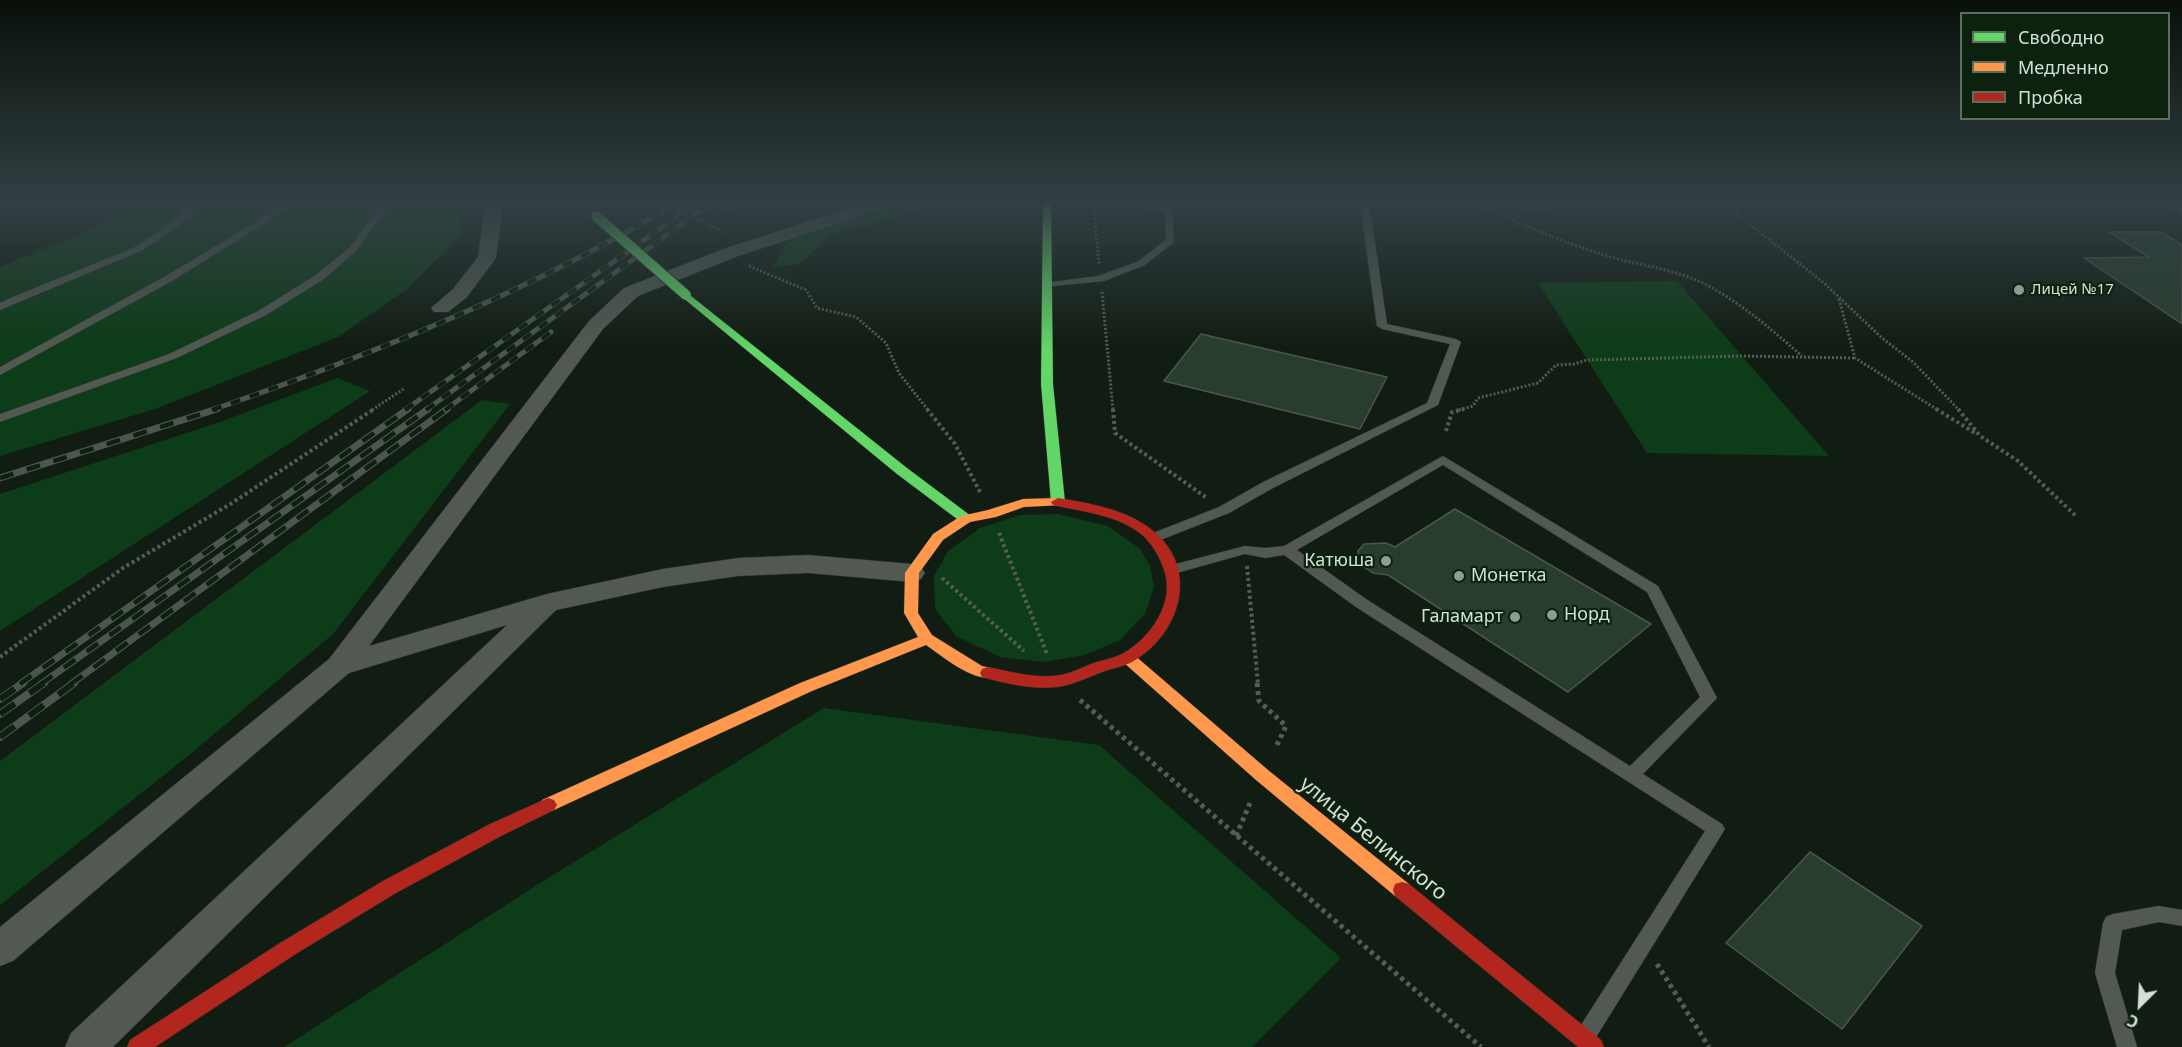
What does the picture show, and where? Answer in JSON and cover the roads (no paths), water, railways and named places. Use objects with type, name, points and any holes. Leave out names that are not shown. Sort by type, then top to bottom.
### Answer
[{"type":"main road","points":[[636,251],[686,295],[902,471],[966,519]]},
{"type":"main road","points":[[1047,251],[1047,384],[1058,502]]},
{"type":"main road","points":[[1058,502],[1086,506],[1124,519],[1153,538],[1173,569],[1176,591],[1165,625],[1128,658],[1058,681],[1036,681],[978,671],[927,639],[911,613],[922,572],[938,537],[966,519],[991,514],[1023,503],[1058,502]]},
{"type":"main road","points":[[137,1047],[242,977],[356,908],[510,822],[806,687],[927,639]]},
{"type":"main road","name":"улица Белинского","points":[[1128,658],[1262,775],[1589,1043]]},
{"type":"street","points":[[441,308],[460,293],[487,258],[488,251]]},
{"type":"street","points":[[0,949],[339,666],[597,325],[632,292],[735,251]]},
{"type":"street","points":[[339,666],[547,603],[663,578],[738,567],[808,564],[922,572]]},
{"type":"street","points":[[85,1047],[547,603]]},
{"type":"lane","points":[[0,307],[23,295],[133,251]]},
{"type":"lane","points":[[0,372],[214,251]]},
{"type":"lane","points":[[0,418],[173,356],[262,313],[320,277],[351,251]]},
{"type":"lane","points":[[1047,285],[1100,279],[1142,263],[1157,251]]},
{"type":"lane","points":[[1153,538],[1224,510],[1268,485],[1432,405],[1456,342],[1382,326],[1371,251]]},
{"type":"lane","points":[[1173,569],[1245,550],[1265,553],[1287,549],[1443,460],[1653,589],[1709,698],[1631,775]]},
{"type":"lane","points":[[1287,549],[1361,603],[1716,829],[1644,942],[1589,1043]]},
{"type":"lane","points":[[2127,1047],[2105,973],[2113,923],[2159,914],[2182,918]]},
{"type":"railway","points":[[212,410],[392,343],[509,292],[591,251]]},
{"type":"railway","points":[[405,410],[629,251]]},
{"type":"railway","points":[[426,410],[645,251]]},
{"type":"railway","points":[[445,410],[551,332]]},
{"type":"railway","points":[[0,478],[217,409]]},
{"type":"railway","points":[[20,684],[408,409]]},
{"type":"railway","points":[[41,684],[428,409]]},
{"type":"railway","points":[[71,684],[447,409]]},
{"type":"railway","points":[[0,699],[23,683]]},
{"type":"railway","points":[[0,714],[44,683]]},
{"type":"railway","points":[[0,737],[74,683]]},
{"type":"place","name":"Лицей №17","points":[[2019,290]]},
{"type":"place","name":"Катюша","points":[[1386,561]]},
{"type":"place","name":"Монетка","points":[[1459,576]]},
{"type":"place","name":"Норд","points":[[1552,615]]},
{"type":"place","name":"Галамарт","points":[[1515,617]]}]
